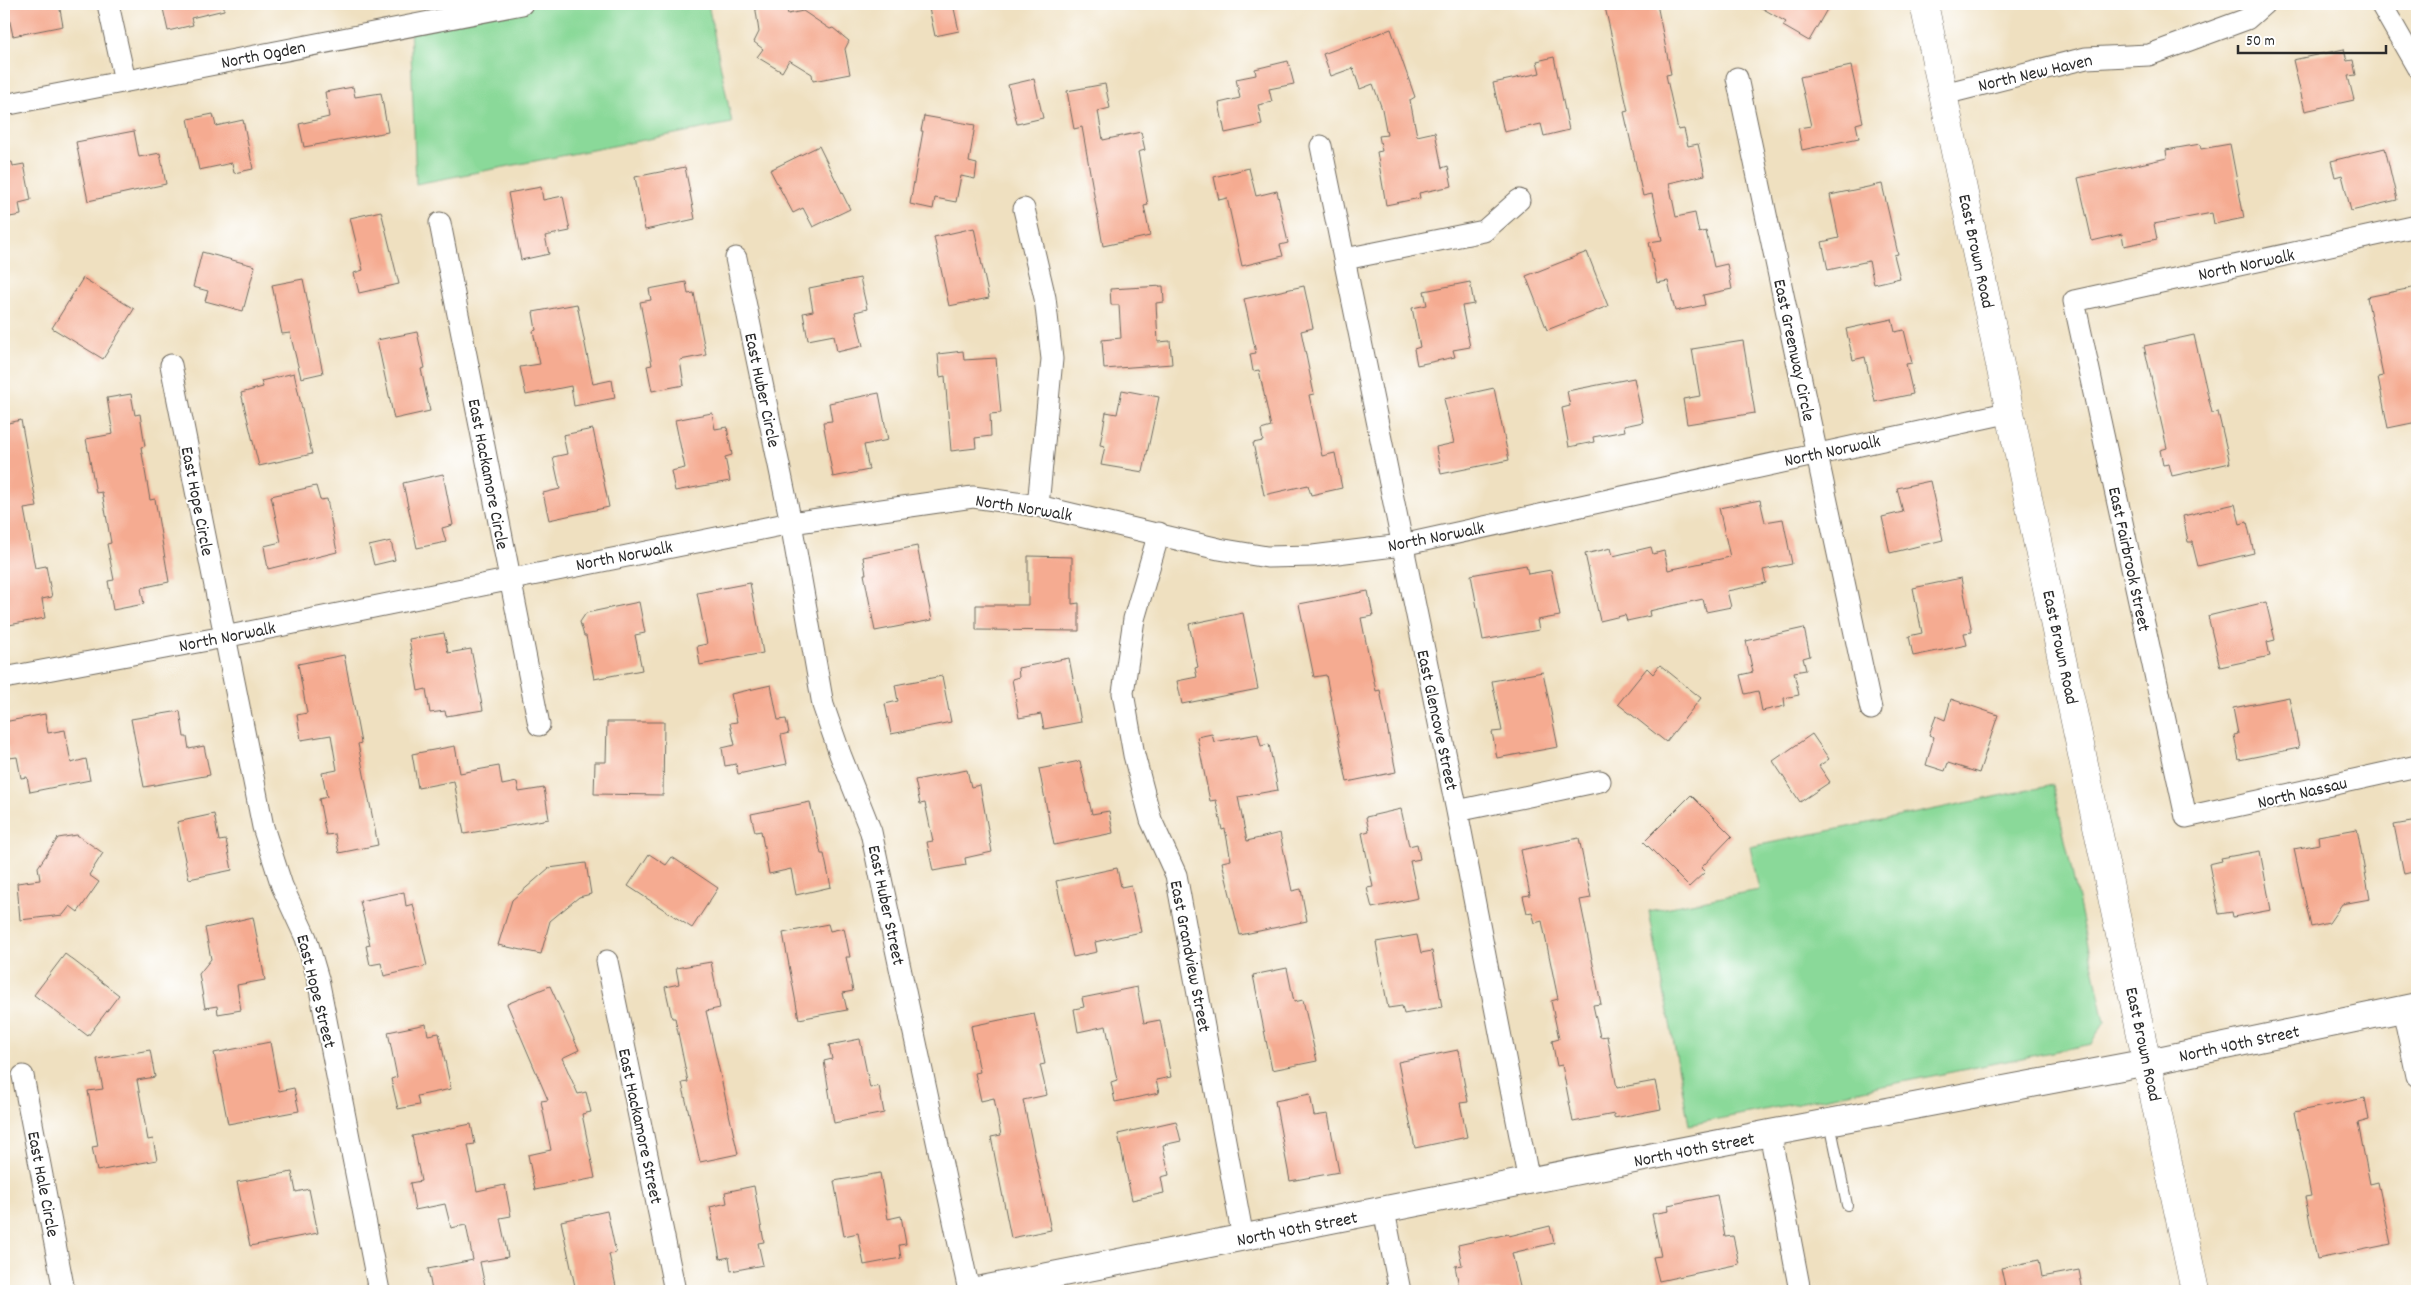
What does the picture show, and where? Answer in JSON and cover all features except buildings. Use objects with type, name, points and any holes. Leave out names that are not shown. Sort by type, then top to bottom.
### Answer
[{"type":"main road","name":"East Brown Road","points":[[1924,4],[2195,1291]]},
{"type":"street","points":[[108,4],[125,81]]},
{"type":"street","name":"North Ogden","points":[[4,105],[522,4]]},
{"type":"street","name":"North New Haven","points":[[1944,94],[2086,58],[2149,54],[2247,19],[2264,4]]},
{"type":"street","points":[[2381,4],[2417,67]]},
{"type":"street","name":"East Greenway Circle","points":[[1737,78],[1871,709]]},
{"type":"street","name":"East Glencove Street","points":[[1321,146],[1457,810],[1529,1182]]},
{"type":"street","points":[[1345,259],[1484,231],[1519,200]]},
{"type":"street","points":[[1024,209],[1044,298],[1052,359],[1038,506]]},
{"type":"street","name":"East Hackamore Circle","points":[[440,223],[539,725]]},
{"type":"street","name":"North Norwalk","points":[[2074,302],[2417,226]]},
{"type":"street","name":"East Huber Circle","points":[[736,258],[790,523]]},
{"type":"street","name":"East Fairbrook Street","points":[[2074,302],[2186,817]]},
{"type":"street","name":"East Hope Circle","points":[[171,365],[224,637]]},
{"type":"street","name":"North Norwalk","points":[[4,678],[224,637],[509,578],[790,523],[974,497],[1038,506],[1159,533],[1219,549],[1267,557],[1313,556],[1402,545],[2011,412]]},
{"type":"street","name":"East Huber Street","points":[[790,523],[823,705],[871,832],[970,1291]]},
{"type":"street","name":"East Grandview Street","points":[[1159,533],[1134,620],[1122,693],[1134,755],[1151,820],[1176,875],[1243,1238]]},
{"type":"street","name":"East Hope Street","points":[[224,637],[263,827],[282,886],[306,938],[318,979],[379,1291]]},
{"type":"street","name":"North Nassau","points":[[2186,817],[2417,766]]},
{"type":"street","points":[[1457,810],[1600,781]]},
{"type":"street","name":"East Hackamore Street","points":[[607,961],[675,1291]]},
{"type":"street","points":[[2410,1007],[2417,1076]]},
{"type":"street","name":"North 40th Street","points":[[970,1291],[1384,1211],[1770,1133],[2148,1062],[2410,1007]]},
{"type":"street","name":"East Hale Circle","points":[[23,1076],[64,1291]]},
{"type":"street","points":[[1770,1133],[1800,1291]]},
{"type":"street","points":[[1384,1211],[1400,1291]]},
{"type":"lane","points":[[1830,1122],[1847,1205]]},
{"type":"green space","points":[[511,4],[708,4],[732,123],[416,184],[410,25]]},
{"type":"green space","points":[[2053,785],[2105,1022],[2091,1044],[1689,1125],[1649,911],[1759,890],[1750,847]]}]
